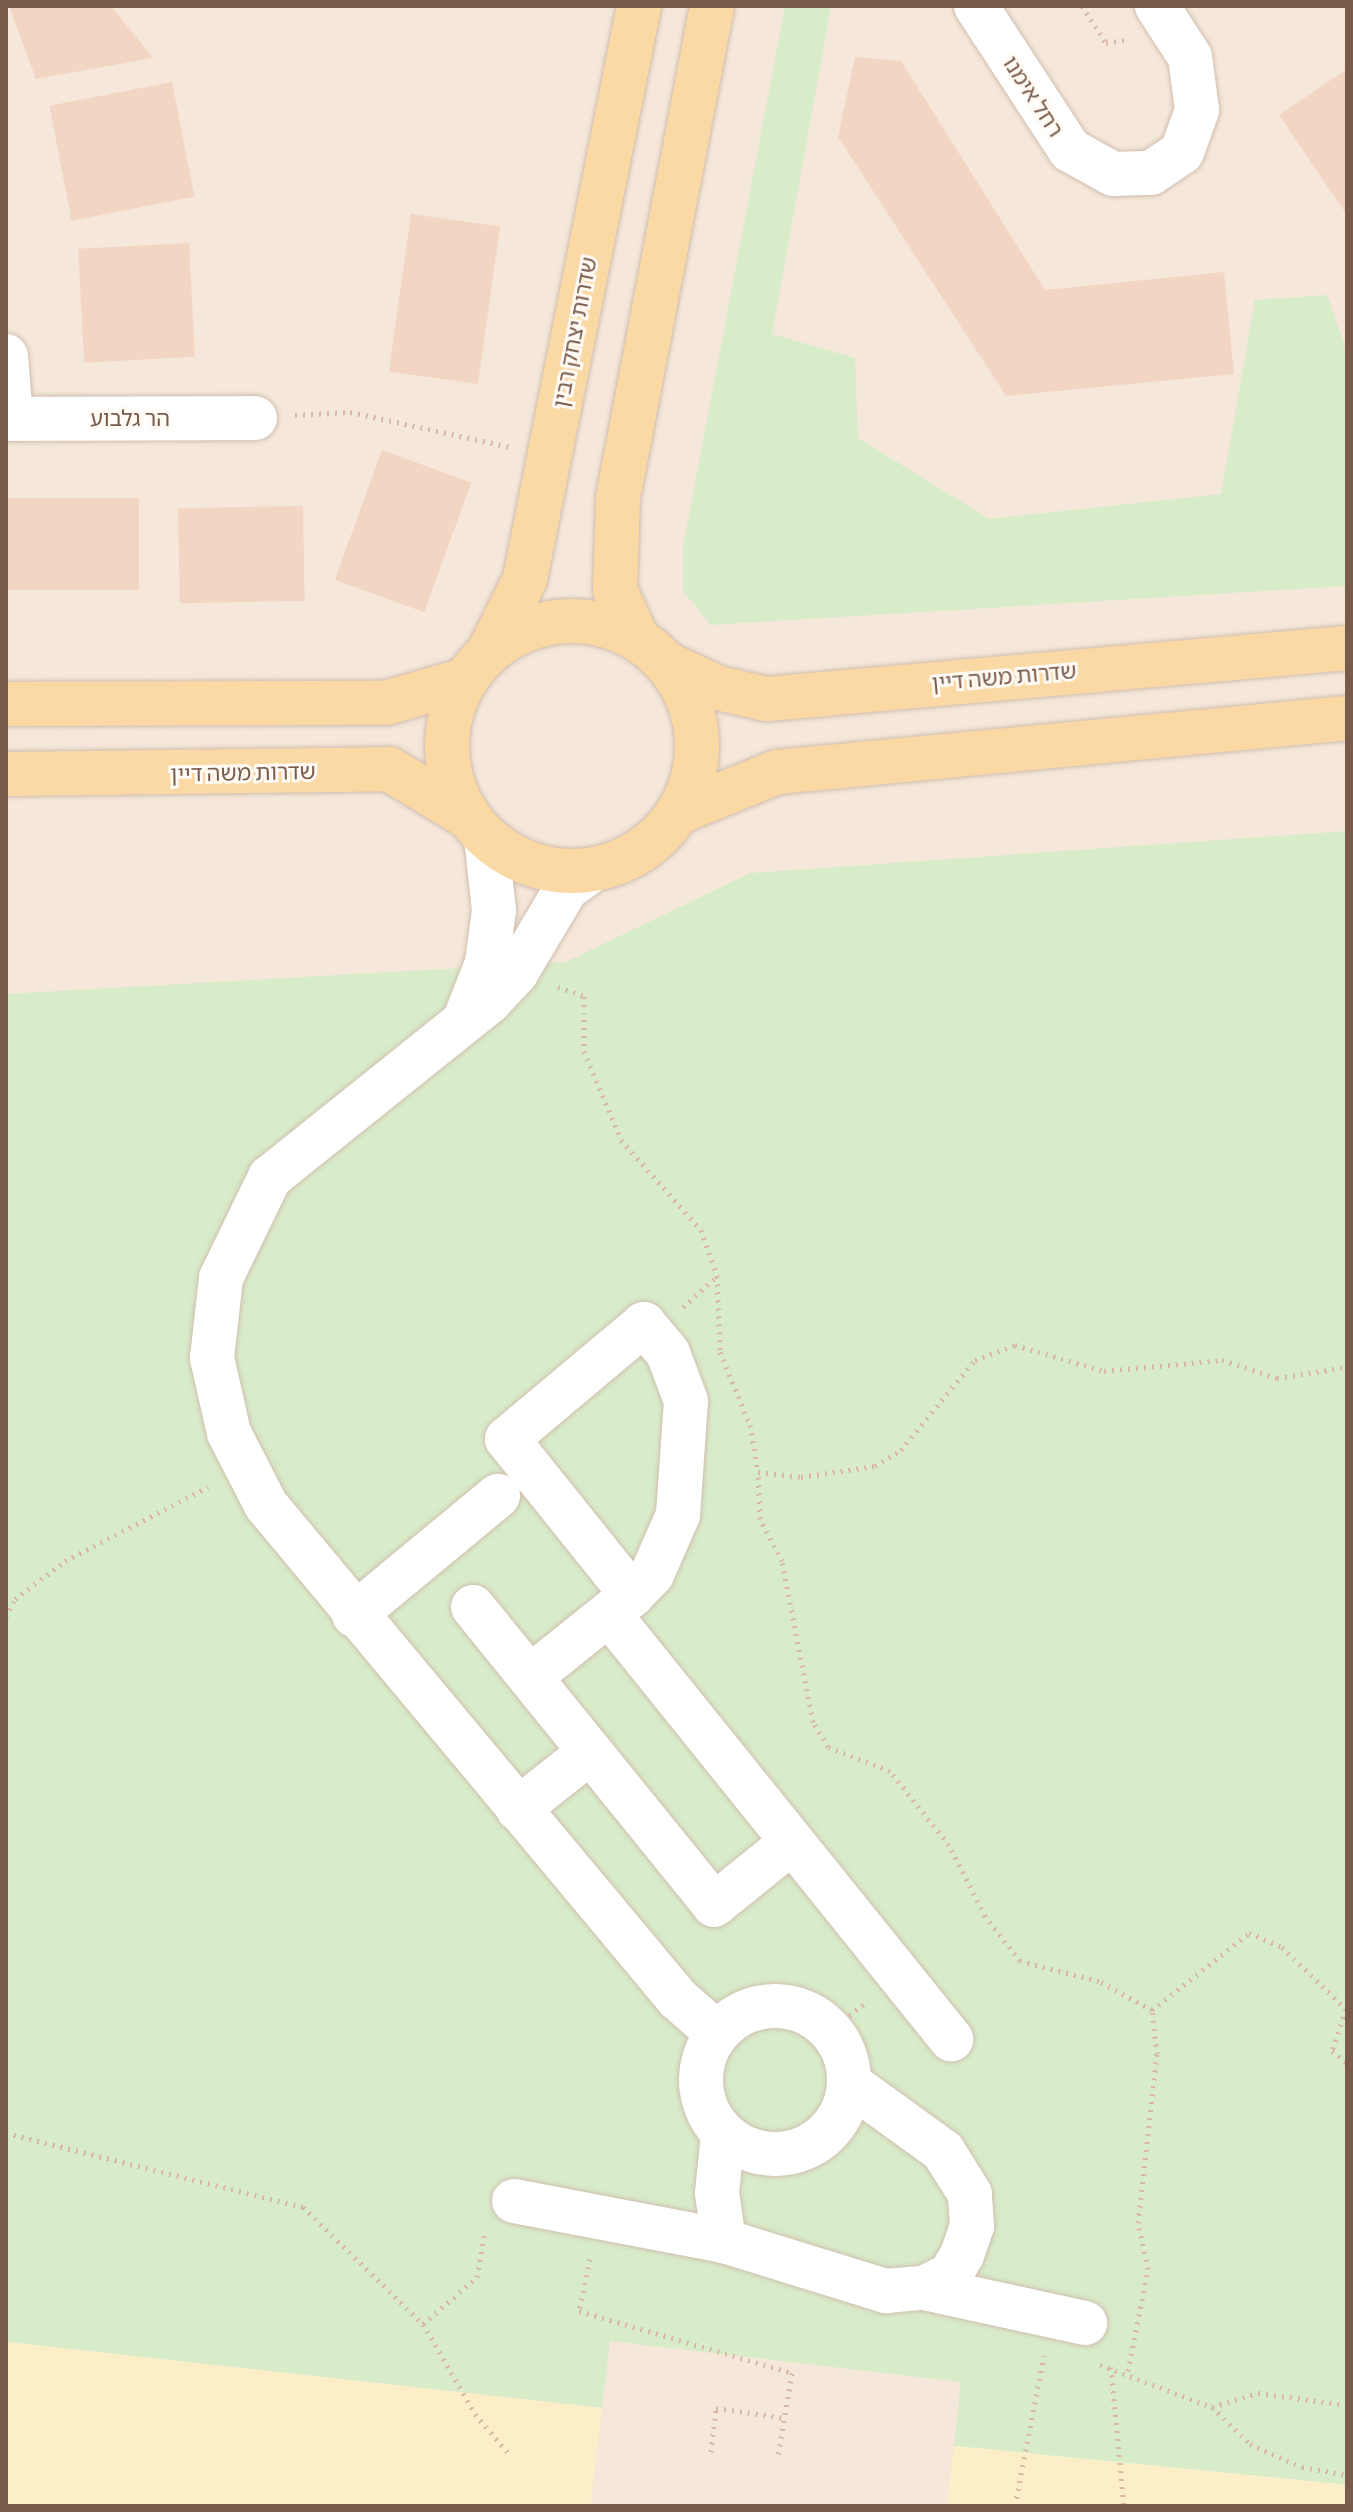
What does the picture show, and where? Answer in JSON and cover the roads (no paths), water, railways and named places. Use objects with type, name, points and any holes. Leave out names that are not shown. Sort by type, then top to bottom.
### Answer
[{"type":"main road","name":"שדרות יצחק רבין","points":[[477,665],[517,606],[639,6]]},
{"type":"main road","points":[[679,812],[694,775],[697,736],[687,698],[652,651],[615,590],[618,498],[712,6]]},
{"type":"main road","points":[[6,704],[386,703],[477,665],[523,629],[561,620],[601,623],[652,651]]},
{"type":"main road","name":"שדרות משה דיין","points":[[652,651],[718,688],[767,699],[1347,648]]},
{"type":"main road","points":[[477,665],[446,748],[477,826],[522,861],[592,870],[627,859],[679,812],[777,772],[1347,718]]},
{"type":"main road","name":"שדרות משה דיין","points":[[6,774],[389,769],[477,826]]},
{"type":"street","name":"רחל אימנו","points":[[976,6],[1070,150],[1113,174],[1151,173],[1182,152],[1197,110],[1190,57],[1157,6]]},
{"type":"street","points":[[6,356],[8,419]]},
{"type":"street","name":"הר גלבוע","points":[[8,419],[255,418]]},
{"type":"street","points":[[464,1022],[487,963],[494,910],[477,826]]},
{"type":"street","points":[[592,870],[566,889],[516,973],[464,1022],[293,1153],[237,1232],[221,1278],[212,1358],[245,1469],[354,1615],[678,1999],[717,2033]]},
{"type":"street","points":[[530,1677],[620,1604],[667,1545],[687,1450],[680,1375],[644,1324],[507,1439],[620,1604],[792,1842],[951,2039]]},
{"type":"street","points":[[354,1615],[498,1496]]},
{"type":"street","points":[[473,1607],[714,1905],[792,1842]]},
{"type":"street","points":[[518,1809],[590,1752]]},
{"type":"street","points":[[514,2201],[724,2241],[886,2291],[924,2288],[950,2275],[962,2255],[970,2194],[943,2151],[849,2083],[830,2030],[794,2008],[752,2009],[717,2033],[703,2063],[702,2096],[723,2134],[717,2193],[724,2241]]},
{"type":"street","points":[[723,2134],[766,2154],[802,2149],[832,2128],[849,2083]]},
{"type":"street","points":[[924,2288],[1065,2342]]}]
